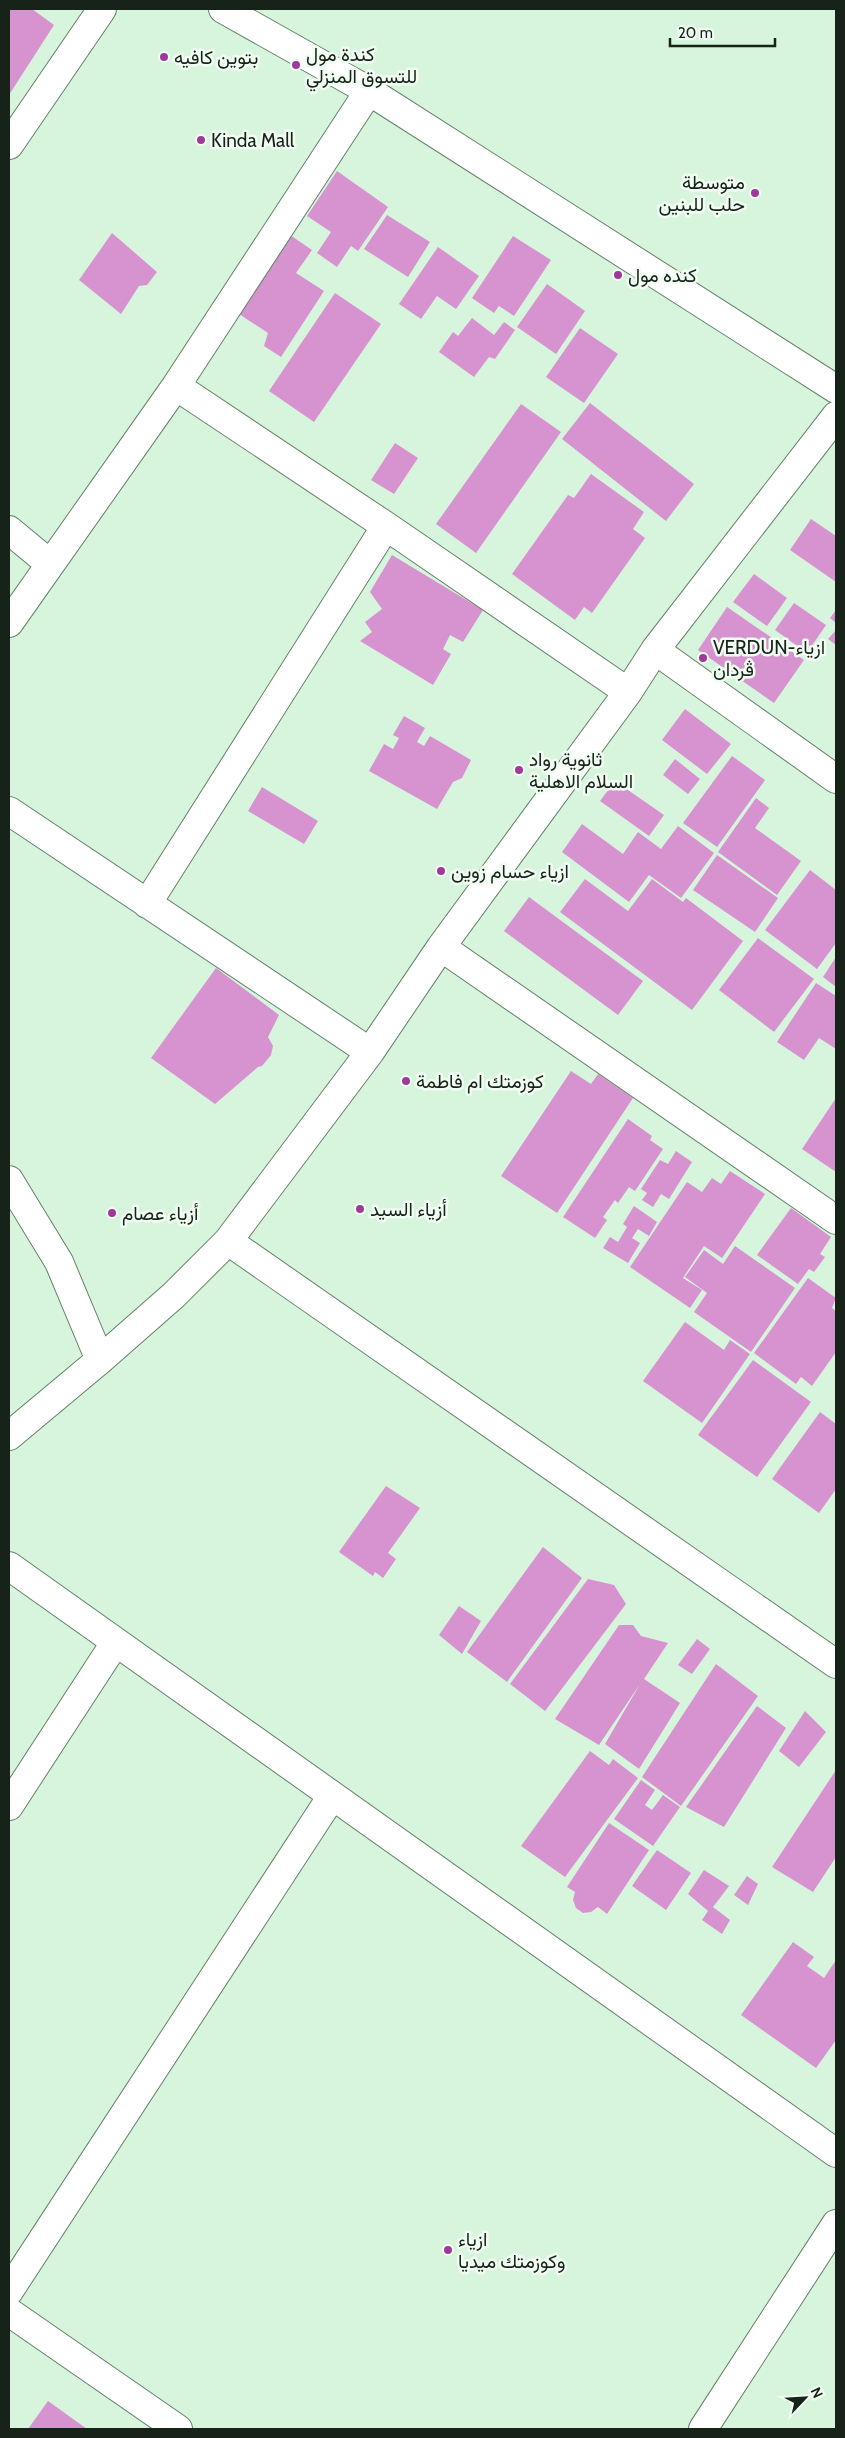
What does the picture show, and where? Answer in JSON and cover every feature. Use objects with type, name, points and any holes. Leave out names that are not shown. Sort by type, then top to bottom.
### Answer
[{"type":"street","points":[[9,145],[102,9]]},
{"type":"street","points":[[223,9],[369,91],[836,389]]},
{"type":"street","points":[[9,623],[176,386],[369,91]]},
{"type":"street","points":[[176,386],[386,526],[628,692]]},
{"type":"street","points":[[9,1436],[174,1295],[228,1241],[370,1052],[441,947],[628,692],[655,650],[836,416]]},
{"type":"street","points":[[147,904],[386,526]]},
{"type":"street","points":[[9,530],[50,564]]},
{"type":"street","points":[[655,650],[836,779]]},
{"type":"street","points":[[9,811],[370,1052]]},
{"type":"street","points":[[441,947],[836,1220]]},
{"type":"street","points":[[9,1180],[59,1262],[100,1360]]},
{"type":"street","points":[[228,1241],[836,1664]]},
{"type":"street","points":[[9,1566],[836,2152]]},
{"type":"street","points":[[9,1806],[116,1643]]},
{"type":"street","points":[[9,2291],[332,1796]]},
{"type":"street","points":[[703,2429],[836,2224]]},
{"type":"street","points":[[9,2312],[178,2429]]},
{"type":"building","points":[[9,9],[32,9],[54,25],[9,95]]},
{"type":"building","points":[[337,171],[388,207],[358,251],[351,246],[337,267],[317,253],[331,232],[307,216]]},
{"type":"building","points":[[387,215],[430,242],[408,277],[364,249]]},
{"type":"building","points":[[112,233],[157,272],[147,285],[139,286],[121,314],[79,280]]},
{"type":"building","points":[[290,235],[312,250],[296,273],[324,291],[281,357],[264,346],[268,333],[239,314]]},
{"type":"building","points":[[513,236],[551,260],[514,316],[499,306],[494,313],[472,298]]},
{"type":"building","points":[[438,247],[479,276],[456,309],[437,296],[421,319],[399,304]]},
{"type":"building","points":[[547,284],[585,311],[556,354],[517,327]]},
{"type":"building","points":[[335,293],[381,324],[314,422],[269,391]]},
{"type":"building","points":[[472,318],[494,335],[504,322],[515,330],[495,359],[489,357],[474,377],[439,352],[453,332],[458,336]]},
{"type":"building","points":[[580,328],[618,354],[584,403],[546,377]]},
{"type":"building","points":[[590,403],[694,484],[666,521],[562,439]]},
{"type":"building","points":[[521,404],[561,432],[476,553],[436,524]]},
{"type":"building","points":[[395,443],[418,458],[394,494],[371,480]]},
{"type":"building","points":[[591,474],[644,512],[633,529],[645,538],[592,613],[584,607],[575,620],[512,574],[568,495],[574,498]]},
{"type":"building","points":[[811,519],[836,536],[836,582],[790,550]]},
{"type":"building","points":[[392,555],[483,610],[463,642],[450,635],[443,649],[451,654],[433,685],[360,641],[372,632],[365,622],[382,609],[370,592]]},
{"type":"building","points":[[754,574],[787,598],[767,626],[733,602]]},
{"type":"building","points":[[794,603],[826,625],[807,653],[775,630]]},
{"type":"building","points":[[727,607],[804,660],[774,703],[698,650]]},
{"type":"building","points":[[836,610],[836,623],[830,618]]},
{"type":"building","points":[[836,630],[836,645],[828,639]]},
{"type":"building","points":[[685,709],[731,744],[707,774],[662,740]]},
{"type":"building","points":[[404,716],[425,728],[417,742],[424,746],[430,736],[471,760],[462,778],[453,782],[437,809],[369,771],[384,744],[393,749],[399,738],[393,735]]},
{"type":"building","points":[[732,756],[765,780],[717,847],[683,823]]},
{"type":"building","points":[[675,759],[700,779],[688,794],[663,775]]},
{"type":"building","points":[[615,781],[664,815],[649,836],[600,801]]},
{"type":"building","points":[[262,787],[318,821],[304,844],[248,811]]},
{"type":"building","points":[[756,798],[769,808],[755,828],[801,861],[777,895],[718,852]]},
{"type":"building","points":[[582,824],[623,854],[638,832],[661,849],[678,826],[714,853],[681,898],[649,875],[629,902],[562,852]]},
{"type":"building","points":[[717,855],[778,898],[755,932],[693,890]]},
{"type":"building","points":[[810,870],[836,890],[836,943],[817,969],[765,930]]},
{"type":"building","points":[[585,879],[628,911],[652,879],[683,902],[686,898],[743,941],[692,1010],[560,912]]},
{"type":"building","points":[[529,897],[643,981],[618,1015],[504,931]]},
{"type":"building","points":[[758,938],[814,979],[774,1032],[719,990]]},
{"type":"building","points":[[836,957],[836,987],[823,977]]},
{"type":"building","points":[[216,968],[279,1015],[268,1037],[273,1046],[271,1055],[262,1066],[258,1067],[215,1104],[151,1058]]},
{"type":"building","points":[[816,983],[836,996],[836,1049],[819,1038],[804,1060],[777,1042]]},
{"type":"building","points":[[571,1071],[591,1084],[598,1074],[633,1098],[557,1213],[501,1176]]},
{"type":"building","points":[[836,1098],[836,1172],[802,1149]]},
{"type":"building","points":[[628,1119],[652,1136],[650,1140],[663,1149],[635,1191],[629,1187],[618,1203],[615,1200],[603,1217],[607,1220],[595,1238],[563,1217]]},
{"type":"building","points":[[676,1151],[692,1162],[669,1199],[661,1194],[653,1207],[642,1200],[647,1193],[641,1189],[660,1160],[668,1164]]},
{"type":"building","points":[[730,1171],[765,1194],[722,1258],[704,1246],[683,1278],[702,1290],[690,1308],[630,1267],[687,1182],[702,1192],[712,1178],[721,1184]]},
{"type":"building","points":[[634,1206],[657,1222],[649,1236],[638,1229],[632,1238],[640,1243],[628,1263],[603,1248],[610,1237],[618,1242],[627,1227],[623,1224]]},
{"type":"building","points":[[791,1208],[831,1237],[820,1254],[825,1257],[814,1272],[809,1269],[798,1284],[757,1255]]},
{"type":"building","points":[[735,1246],[795,1288],[751,1352],[694,1312],[707,1293],[685,1277],[704,1250],[723,1264]]},
{"type":"building","points":[[808,1278],[836,1298],[832,1308],[836,1311],[836,1352],[812,1386],[801,1377],[796,1384],[754,1353]]},
{"type":"building","points":[[685,1322],[724,1350],[730,1340],[750,1354],[702,1423],[643,1381]]},
{"type":"building","points":[[753,1360],[811,1402],[757,1477],[698,1435]]},
{"type":"building","points":[[820,1412],[836,1424],[836,1489],[819,1513],[772,1479]]},
{"type":"building","points":[[386,1486],[420,1508],[388,1553],[396,1559],[383,1578],[375,1572],[373,1576],[339,1552]]},
{"type":"building","points":[[543,1547],[582,1578],[507,1682],[467,1652]]},
{"type":"building","points":[[588,1579],[614,1585],[626,1604],[545,1711],[510,1684]]},
{"type":"building","points":[[459,1606],[481,1621],[462,1654],[439,1635]]},
{"type":"building","points":[[619,1625],[633,1625],[641,1636],[668,1643],[644,1679],[680,1703],[639,1769],[605,1744],[640,1684],[599,1745],[555,1719]]},
{"type":"building","points":[[697,1639],[710,1649],[692,1674],[678,1665]]},
{"type":"building","points":[[716,1664],[758,1696],[681,1806],[642,1777]]},
{"type":"building","points":[[757,1706],[786,1728],[724,1827],[686,1807]]},
{"type":"building","points":[[805,1711],[826,1732],[799,1767],[779,1751]]},
{"type":"building","points":[[590,1751],[609,1765],[613,1759],[638,1778],[565,1877],[521,1846]]},
{"type":"building","points":[[836,1770],[836,1857],[813,1892],[772,1867]]},
{"type":"building","points":[[641,1780],[655,1790],[645,1805],[652,1810],[663,1795],[680,1807],[653,1846],[614,1819]]},
{"type":"building","points":[[609,1823],[649,1850],[607,1914],[598,1907],[591,1912],[583,1913],[576,1908],[573,1900],[575,1892],[567,1887]]},
{"type":"building","points":[[657,1850],[691,1873],[666,1910],[632,1886]]},
{"type":"building","points":[[704,1870],[729,1886],[713,1907],[730,1920],[722,1934],[702,1920],[708,1911],[688,1894]]},
{"type":"building","points":[[747,1876],[758,1884],[748,1905],[734,1895]]},
{"type":"building","points":[[793,1942],[814,1957],[807,1966],[824,1978],[836,1960],[836,2040],[816,2068],[741,2015]]},
{"type":"building","points":[[48,2401],[87,2429],[28,2429]]},
{"type":"place","name":"بتوين كافيه","points":[[164,57]]},
{"type":"place","name":"كندة مول للتسوق المنزلي","points":[[296,65]]},
{"type":"place","name":"Kinda Mall","points":[[201,140]]},
{"type":"place","name":"متوسطة حلب للبنين","points":[[755,193]]},
{"type":"place","name":"كنده مول","points":[[618,275]]},
{"type":"place","name":"VERDUN-ازياء ڤردان","points":[[703,658]]},
{"type":"place","name":"ثانوية رواد السلام الاهلية","points":[[519,770]]},
{"type":"place","name":"ازياء حسام زوين","points":[[441,871]]},
{"type":"place","name":"كوزمتك ام فاطمة","points":[[406,1081]]},
{"type":"place","name":"أزياء السيد","points":[[360,1209]]},
{"type":"place","name":"أزياء عصام","points":[[112,1213]]},
{"type":"place","name":"ازياء وكوزمتك ميديا","points":[[448,2250]]}]
